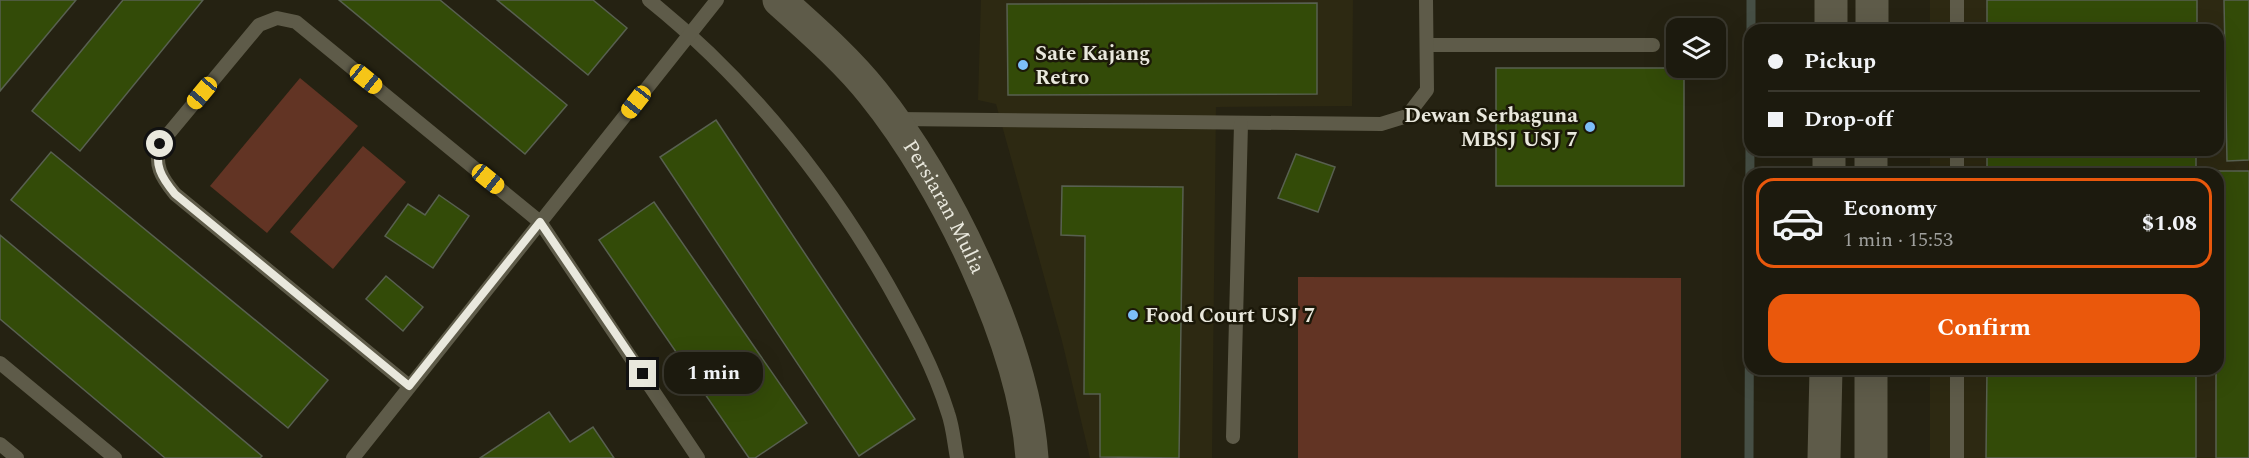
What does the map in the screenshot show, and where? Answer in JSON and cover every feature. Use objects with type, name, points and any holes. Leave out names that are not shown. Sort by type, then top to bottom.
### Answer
[{"type":"street","name":"Persiaran Mulia","points":[[779,0],[873,92],[920,160],[958,230],[996,314],[1017,380],[1032,458]]},
{"type":"street","points":[[1831,0],[1831,24]]},
{"type":"street","points":[[1872,0],[1872,24]]},
{"type":"street","points":[[1824,458],[1826,375]]},
{"type":"street","points":[[1871,375],[1871,458]]},
{"type":"lane","points":[[649,0],[690,33],[799,150],[857,232],[916,334],[948,414],[957,458]]},
{"type":"lane","points":[[353,458],[717,0]]},
{"type":"lane","points":[[891,119],[1381,124],[1407,116],[1427,90],[1426,0]]},
{"type":"lane","points":[[1957,0],[1957,24]]},
{"type":"lane","points":[[409,386],[175,194],[162,178],[156,158],[160,144],[259,25],[277,18],[296,22],[540,222],[698,458]]},
{"type":"lane","points":[[1426,45],[1653,45]]},
{"type":"lane","points":[[1233,437],[1241,124]]},
{"type":"lane","points":[[0,363],[115,458]]},
{"type":"lane","points":[[1957,375],[1957,458]]},
{"type":"lane","points":[[0,444],[17,458]]},
{"type":"shaded area","points":[[981,0],[1353,0],[1352,106],[1216,107],[1212,458],[1090,458],[1062,341],[996,104],[978,100]]},
{"type":"shaded area","points":[[1930,0],[2249,0],[2249,458],[1930,458],[1930,375],[2224,375],[2224,168],[1930,168],[1930,156],[2224,156],[2224,24],[1930,24]]},
{"type":"shaded area","points":[[300,78],[358,126],[267,233],[210,186]]},
{"type":"shaded area","points":[[363,146],[406,182],[333,269],[290,232]]},
{"type":"shaded area","points":[[1298,277],[1681,278],[1681,458],[1298,458]]},
{"type":"building","points":[[0,0],[76,0],[0,91]]},
{"type":"building","points":[[123,0],[203,0],[80,151],[32,111]]},
{"type":"building","points":[[339,0],[440,0],[567,105],[525,154]]},
{"type":"building","points":[[497,0],[593,0],[627,28],[588,75]]},
{"type":"building","points":[[1987,0],[2197,0],[2197,24],[1987,24]]},
{"type":"building","points":[[2224,0],[2249,0],[2249,160],[2227,161]]},
{"type":"building","points":[[1317,3],[1317,94],[1008,95],[1007,4]]},
{"type":"building","name":"Dewan Serbaguna MBSJ USJ 7","points":[[1496,68],[1666,68],[1666,78],[1684,78],[1684,186],[1496,186]]},
{"type":"building","points":[[716,120],[915,419],[859,456],[660,157]]},
{"type":"building","points":[[51,152],[328,380],[288,428],[11,200]]},
{"type":"building","points":[[1296,154],[1335,167],[1318,212],[1278,198]]},
{"type":"building","points":[[1987,156],[2196,156],[2196,168],[1987,168]]},
{"type":"building","points":[[2224,171],[2249,171],[2249,458],[2216,458],[2216,375],[2224,375]]},
{"type":"building","name":"Food Court USJ 7","points":[[1062,186],[1183,187],[1179,458],[1100,457],[1100,394],[1084,394],[1085,236],[1061,235]]},
{"type":"building","points":[[439,195],[469,216],[433,268],[385,236],[408,204],[425,215]]},
{"type":"building","points":[[654,202],[807,423],[755,458],[749,458],[599,240]]},
{"type":"building","points":[[0,235],[262,456],[260,458],[165,458],[0,319]]},
{"type":"building","points":[[386,276],[423,307],[403,331],[366,299]]},
{"type":"building","points":[[1987,375],[2196,375],[2196,458],[1986,458]]},
{"type":"building","points":[[549,412],[570,442],[593,427],[614,458],[480,458]]},
{"type":"waterway","points":[[1751,0],[1751,24]]},
{"type":"waterway","points":[[1750,156],[1750,168]]},
{"type":"waterway","points":[[1749,375],[1749,458]]},
{"type":"place","name":"Sate Kajang Retro","points":[[1023,65]]},
{"type":"place","name":"Dewan Serbaguna MBSJ USJ 7","points":[[1590,127]]},
{"type":"place","name":"Food Court USJ 7","points":[[1133,315]]},
{"type":"route","points":[[160,144],[156,158],[162,178],[175,194],[409,386],[540,222],[643,374]]}]
